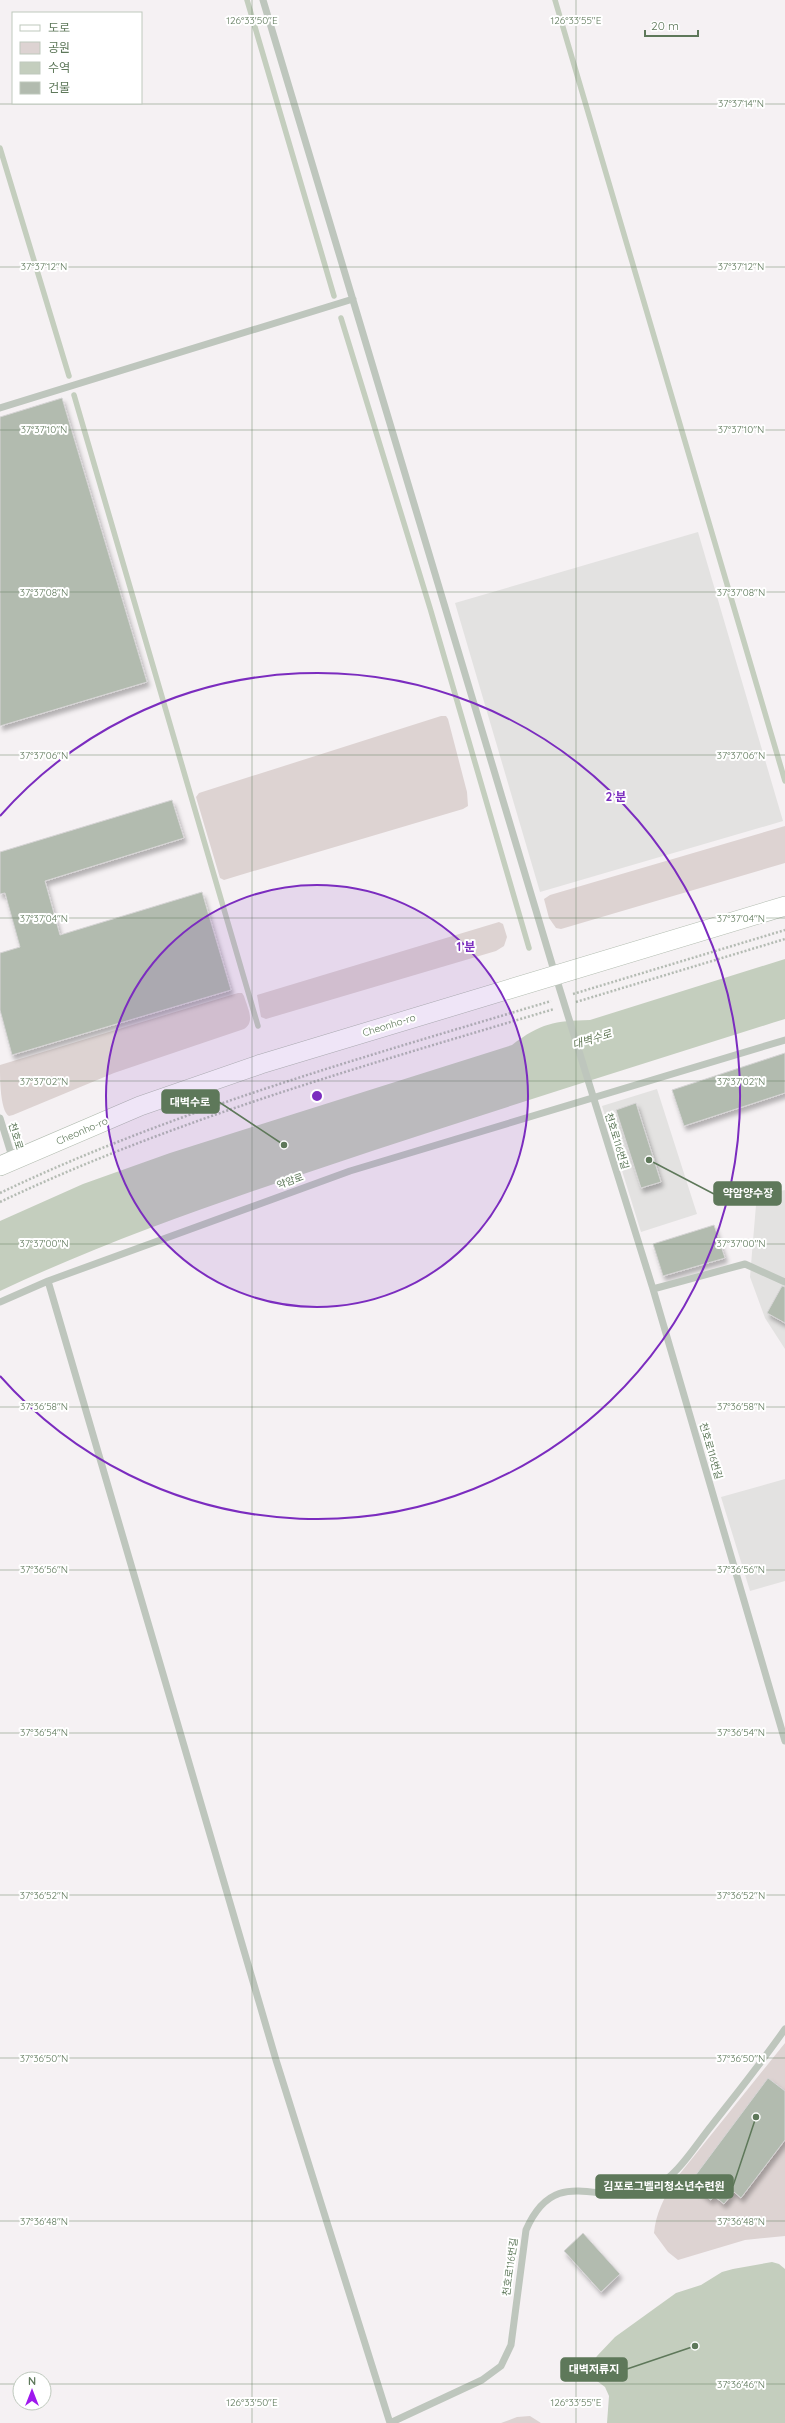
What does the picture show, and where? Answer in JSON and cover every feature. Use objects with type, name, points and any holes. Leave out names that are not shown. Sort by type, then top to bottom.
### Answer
[{"type":"street","name":"Cheonho-ro","points":[[6,1163],[140,1106],[261,1064],[555,974],[785,906]]},
{"type":"lane","name":"천호로116번길","points":[[263,0],[555,974],[653,1289],[785,1741]]},
{"type":"lane","points":[[0,408],[353,299]]},
{"type":"lane","points":[[593,1097],[785,1040]]},
{"type":"lane","name":"약암로","points":[[0,1302],[48,1281],[344,1173],[593,1097]]},
{"type":"lane","name":"천호로","points":[[0,1118],[6,1163]]},
{"type":"lane","points":[[653,1289],[745,1264],[785,1282]]},
{"type":"lane","points":[[48,1281],[276,2060],[390,2423]]},
{"type":"lane","name":"천호로116번길","points":[[390,2423],[482,2380],[501,2366],[511,2345],[526,2230],[532,2217],[542,2205],[565,2192],[578,2190],[612,2194],[640,2193],[652,2189],[665,2181],[688,2156],[785,2028]]},
{"type":"path","points":[[0,1193],[204,1109],[279,1083],[785,930]]},
{"type":"path","points":[[0,1202],[143,1142],[224,1111],[566,1008],[785,939]]},
{"type":"shaded area","points":[[698,532],[783,821],[540,892],[455,603]]},
{"type":"shaded area","points":[[657,1089],[697,1214],[641,1232],[602,1106]]},
{"type":"shaded area","points":[[785,1190],[785,1349],[765,1318],[750,1277],[756,1205],[762,1195]]},
{"type":"shaded area","points":[[785,1479],[785,1581],[750,1591],[721,1497]]},
{"type":"green space","points":[[441,716],[446,716],[448,719],[467,792],[468,806],[463,809],[224,880],[220,878],[196,797],[199,793]]},
{"type":"green space","points":[[785,826],[785,863],[561,929],[556,928],[549,918],[544,899],[550,895]]},
{"type":"green space","points":[[499,922],[503,924],[507,937],[504,946],[496,951],[266,1019],[261,1017],[257,995]]},
{"type":"green space","points":[[242,993],[244,996],[250,1014],[248,1026],[244,1029],[114,1073],[13,1115],[9,1116],[6,1113],[1,1093],[0,1065]]},
{"type":"green space","points":[[785,2043],[785,2236],[745,2240],[678,2260],[668,2252],[654,2233],[659,2212],[664,2200],[674,2181]]},
{"type":"green space","points":[[530,2416],[541,2423],[501,2423],[517,2417]]},
{"type":"water","points":[[785,959],[785,1019],[426,1133],[233,1198],[139,1232],[46,1270],[0,1291],[0,1221],[83,1184],[170,1153],[512,1045],[531,1032],[548,1025],[567,1021],[590,1020]]},
{"type":"water","points":[[772,2262],[779,2264],[785,2269],[785,2423],[607,2423],[609,2396],[605,2387],[589,2375],[590,2367],[597,2356],[615,2337],[676,2293],[701,2285],[722,2272]]},
{"type":"building","points":[[62,398],[147,682],[0,726],[0,417]]},
{"type":"building","points":[[172,800],[184,838],[45,881],[60,935],[202,892],[231,990],[12,1055],[0,1010],[0,953],[20,947],[5,893],[0,894],[0,852]]},
{"type":"building","points":[[785,1053],[785,1093],[684,1126],[672,1090]]},
{"type":"building","points":[[636,1103],[661,1182],[641,1188],[616,1110]]},
{"type":"building","points":[[714,1225],[725,1258],[663,1276],[653,1244]]},
{"type":"building","points":[[782,1286],[785,1287],[785,1323],[767,1313]]},
{"type":"building","points":[[768,2078],[785,2091],[785,2140],[741,2198],[734,2192],[724,2204],[714,2196],[711,2200],[689,2184]]},
{"type":"building","points":[[583,2233],[620,2274],[601,2292],[564,2251]]},
{"type":"waterway","points":[[247,0],[334,296]]},
{"type":"waterway","points":[[555,0],[785,781]]},
{"type":"waterway","points":[[0,148],[69,376]]},
{"type":"waterway","points":[[341,318],[430,608],[529,948]]},
{"type":"waterway","points":[[74,395],[258,1026]]},
{"type":"place","name":"대벽수로","points":[[284,1145]]},
{"type":"place","name":"약암양수장","points":[[649,1160]]},
{"type":"place","name":"김포로그벨리청소년수련원","points":[[756,2117]]},
{"type":"place","name":"대벽저류지","points":[[695,2346]]}]
